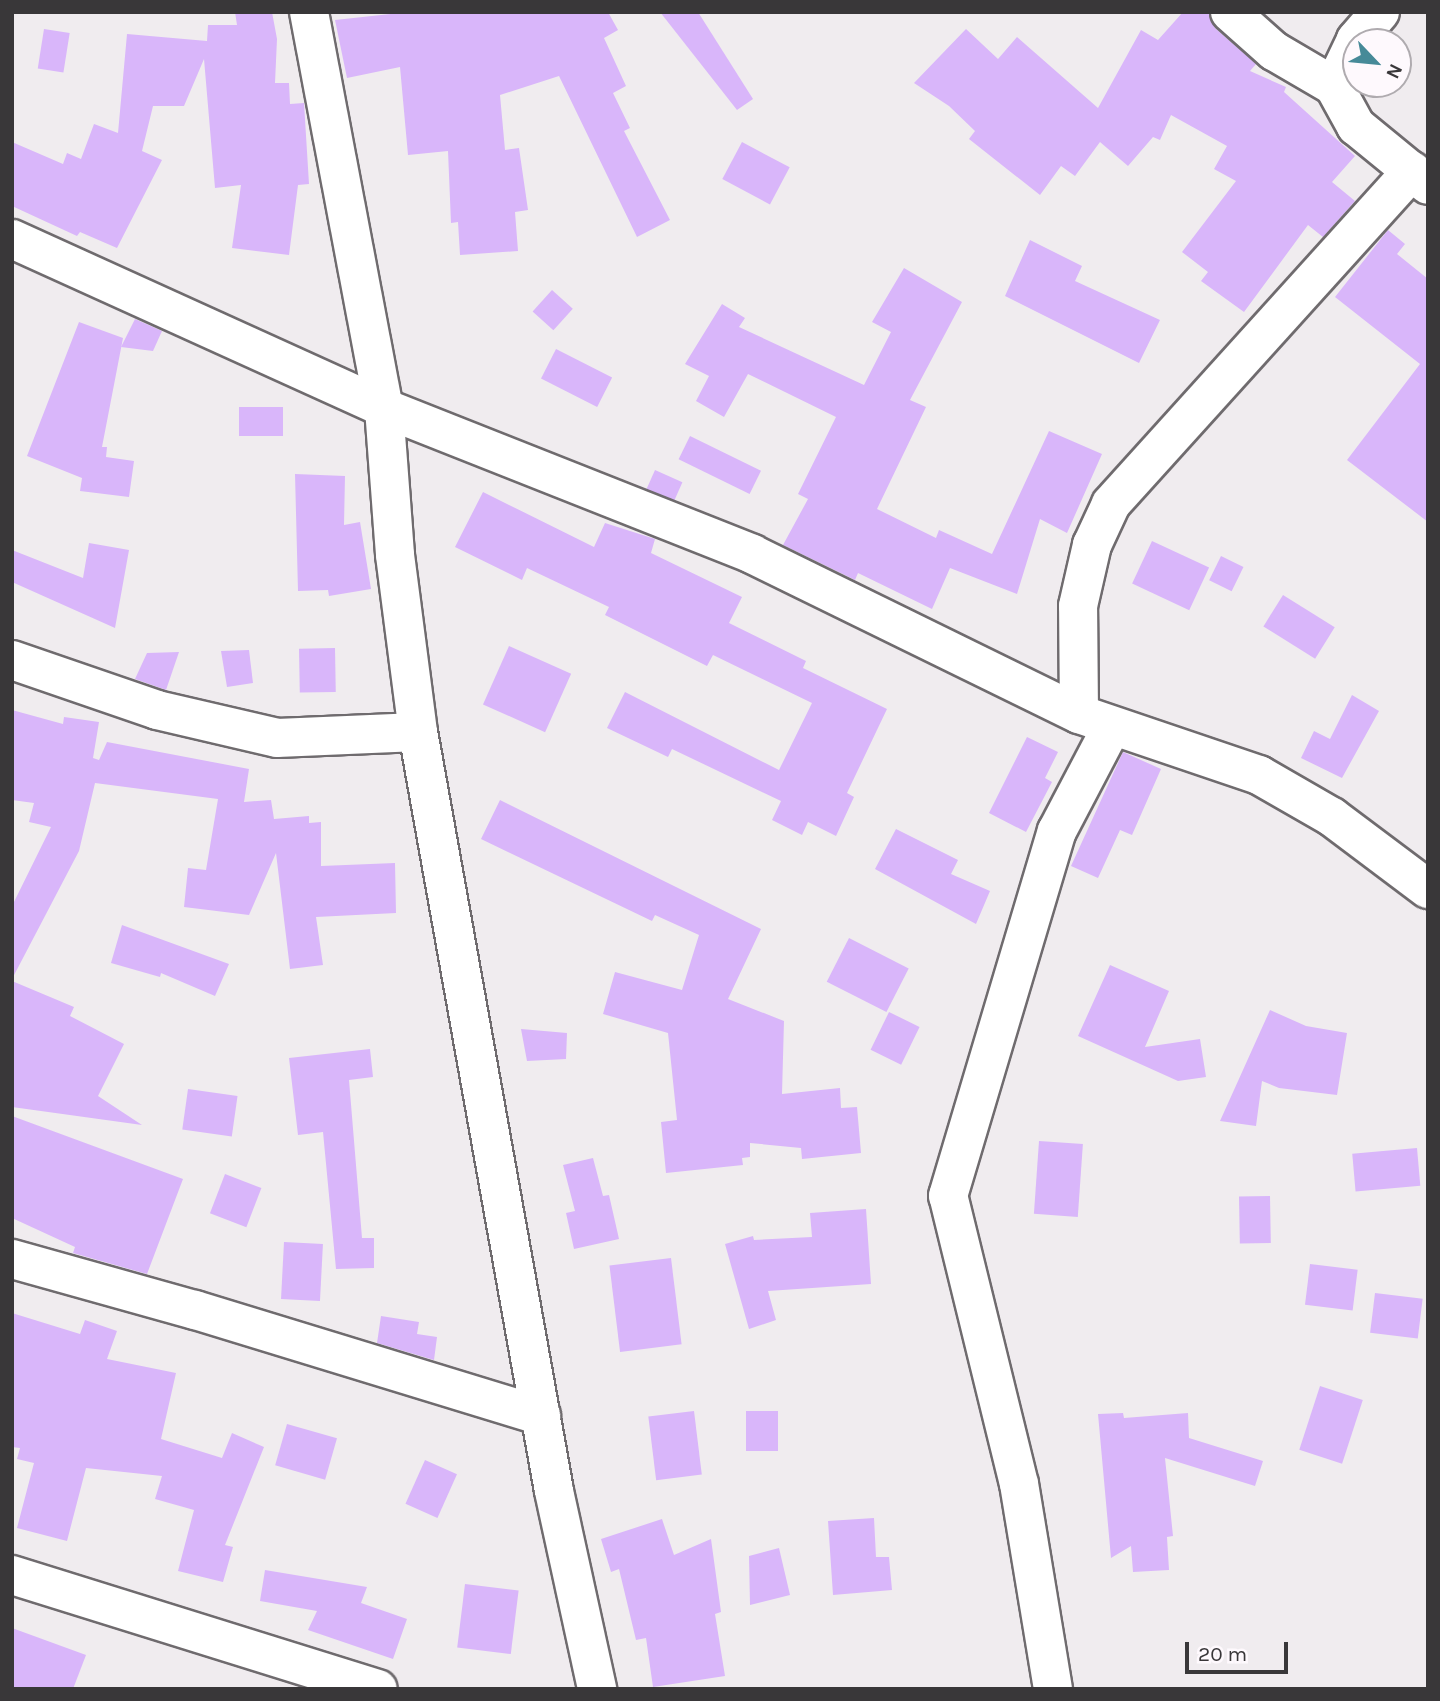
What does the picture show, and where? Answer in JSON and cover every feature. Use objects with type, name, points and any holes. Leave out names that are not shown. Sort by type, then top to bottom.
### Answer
[{"type":"street","points":[[309,12],[384,408],[395,555],[418,732],[541,1416],[597,1689]]},
{"type":"street","points":[[1053,1689],[1019,1485],[948,1196],[1056,831],[1095,721],[1078,606],[1092,545],[1111,504],[1420,178],[1356,126],[1334,86],[1275,51],[1230,12]]},
{"type":"street","points":[[1334,86],[1356,40],[1380,12]]},
{"type":"street","points":[[12,239],[384,408],[752,554],[1095,721],[1259,775],[1332,817],[1428,889]]},
{"type":"street","points":[[12,660],[157,710],[277,738],[418,732]]},
{"type":"street","points":[[12,1259],[195,1310],[541,1416]]},
{"type":"street","points":[[12,1575],[378,1689]]},
{"type":"building","points":[[235,12],[272,12],[277,39],[275,83],[289,83],[290,104],[304,103],[309,184],[298,185],[289,255],[232,248],[241,185],[215,188],[204,59],[184,106],[153,106],[142,151],[162,160],[117,248],[80,232],[77,236],[12,206],[12,142],[63,164],[67,153],[81,159],[94,124],[118,133],[127,34],[207,41],[208,25],[237,25]]},
{"type":"building","points":[[409,12],[608,12],[618,30],[604,38],[626,86],[613,93],[630,128],[624,131],[670,220],[637,237],[559,76],[500,95],[505,150],[519,148],[528,210],[515,212],[518,251],[460,255],[458,222],[451,223],[448,151],[408,155],[400,67],[347,78],[335,20]]},
{"type":"building","points":[[660,12],[698,12],[753,99],[737,110]]},
{"type":"building","points":[[1183,12],[1209,12],[1215,28],[1256,64],[1250,71],[1286,87],[1284,92],[1355,156],[1332,182],[1355,201],[1323,237],[1308,225],[1244,312],[1201,281],[1208,272],[1182,252],[1236,181],[1214,169],[1227,146],[1171,115],[1160,140],[1153,137],[1128,166],[1100,142],[1075,176],[1061,166],[1040,195],[969,139],[975,131],[949,106],[914,83],[966,29],[998,59],[1017,37],[1098,108],[1141,30],[1158,40]]},
{"type":"building","points":[[44,29],[70,33],[63,73],[38,69]]},
{"type":"building","points":[[742,142],[790,167],[770,204],[722,179]]},
{"type":"building","points":[[1388,230],[1405,244],[1397,254],[1428,279],[1428,522],[1347,460],[1420,364],[1335,297]]},
{"type":"building","points":[[1030,240],[1082,266],[1075,281],[1160,320],[1139,363],[1005,296]]},
{"type":"building","points":[[904,268],[962,302],[910,400],[926,407],[877,509],[936,538],[939,530],[992,554],[1049,431],[1102,454],[1067,533],[1040,519],[1017,594],[950,568],[932,609],[858,573],[855,580],[783,545],[808,499],[798,494],[836,417],[748,374],[724,417],[696,401],[709,376],[685,364],[722,304],[745,318],[739,327],[864,385],[891,332],[872,322]]},
{"type":"building","points":[[552,290],[573,309],[553,330],[533,312]]},
{"type":"building","points":[[135,319],[162,331],[153,351],[121,347]]},
{"type":"building","points":[[79,322],[123,338],[102,447],[107,447],[106,457],[134,461],[129,497],[80,491],[82,478],[27,456]]},
{"type":"building","points":[[556,349],[612,378],[597,407],[541,378]]},
{"type":"building","points":[[239,407],[283,407],[283,436],[239,436]]},
{"type":"building","points":[[690,436],[761,471],[750,494],[679,459]]},
{"type":"building","points":[[655,470],[682,482],[674,501],[646,489]]},
{"type":"building","points":[[295,474],[345,476],[344,525],[360,522],[371,589],[329,596],[328,590],[298,591]]},
{"type":"building","points":[[483,492],[594,547],[605,523],[655,539],[651,553],[742,597],[729,623],[806,661],[803,668],[887,709],[847,793],[854,797],[836,836],[808,822],[802,835],[772,820],[781,801],[672,749],[668,757],[607,728],[625,692],[779,770],[812,703],[713,655],[707,666],[605,615],[609,607],[527,568],[522,580],[455,547]]},
{"type":"building","points":[[1152,541],[1209,568],[1189,610],[1132,584]]},
{"type":"building","points":[[89,543],[129,550],[115,628],[12,582],[12,550],[83,578]]},
{"type":"building","points":[[1221,556],[1243,567],[1232,591],[1209,580]]},
{"type":"building","points":[[1283,595],[1335,627],[1315,659],[1263,626]]},
{"type":"building","points":[[509,646],[571,674],[545,732],[483,704]]},
{"type":"building","points":[[335,648],[336,692],[300,693],[299,649]]},
{"type":"building","points":[[249,650],[253,683],[227,687],[221,651]]},
{"type":"building","points":[[179,652],[166,690],[135,679],[147,653]]},
{"type":"building","points":[[1352,695],[1379,711],[1342,778],[1301,758],[1314,731],[1330,739]]},
{"type":"building","points":[[12,710],[63,724],[64,717],[99,722],[93,758],[99,760],[107,742],[249,769],[244,802],[271,800],[274,819],[309,816],[309,823],[321,822],[321,866],[395,863],[396,913],[316,917],[323,965],[290,969],[276,853],[249,915],[184,907],[188,868],[206,870],[218,799],[95,783],[79,851],[12,979],[12,906],[51,827],[29,822],[34,803],[12,800]]},
{"type":"building","points":[[1027,737],[1058,752],[1045,778],[1052,782],[1026,832],[989,813]]},
{"type":"building","points":[[1123,752],[1161,769],[1132,835],[1120,830],[1098,878],[1071,866]]},
{"type":"building","points":[[500,800],[761,929],[728,999],[784,1021],[782,1094],[840,1088],[841,1108],[857,1107],[861,1153],[802,1159],[801,1148],[750,1143],[750,1157],[742,1158],[743,1165],[666,1173],[661,1122],[677,1120],[668,1033],[603,1014],[615,972],[682,990],[699,935],[655,915],[652,921],[481,839]]},
{"type":"building","points":[[896,829],[958,860],[951,874],[990,891],[976,924],[875,869]]},
{"type":"building","points":[[122,925],[229,964],[215,996],[161,973],[160,977],[111,963]]},
{"type":"building","points":[[849,938],[909,968],[886,1012],[827,982]]},
{"type":"building","points":[[1110,965],[1169,991],[1145,1047],[1200,1039],[1206,1077],[1178,1081],[1078,1036]]},
{"type":"building","points":[[12,981],[74,1007],[70,1016],[124,1044],[98,1096],[142,1125],[12,1107]]},
{"type":"building","points":[[1270,1010],[1306,1026],[1347,1033],[1337,1095],[1279,1088],[1262,1081],[1256,1126],[1220,1121]]},
{"type":"building","points":[[889,1012],[920,1027],[901,1065],[871,1050]]},
{"type":"building","points":[[521,1029],[567,1033],[566,1059],[527,1061]]},
{"type":"building","points":[[370,1049],[373,1077],[349,1080],[362,1238],[374,1238],[374,1268],[336,1269],[323,1132],[298,1135],[289,1058]]},
{"type":"building","points":[[188,1089],[238,1096],[232,1137],[182,1130]]},
{"type":"building","points":[[12,1116],[183,1179],[147,1274],[73,1253],[75,1247],[12,1218]]},
{"type":"building","points":[[1039,1141],[1083,1144],[1078,1217],[1034,1214]]},
{"type":"building","points":[[1417,1148],[1420,1186],[1356,1192],[1352,1154]]},
{"type":"building","points":[[593,1158],[603,1196],[609,1195],[619,1239],[574,1249],[566,1213],[575,1211],[563,1165]]},
{"type":"building","points":[[225,1174],[261,1188],[246,1227],[210,1213]]},
{"type":"building","points":[[1270,1196],[1271,1243],[1240,1244],[1239,1197]]},
{"type":"building","points":[[866,1209],[871,1284],[768,1291],[776,1320],[749,1329],[725,1244],[753,1236],[754,1240],[812,1237],[810,1213]]},
{"type":"building","points":[[284,1242],[323,1244],[320,1301],[281,1299]]},
{"type":"building","points":[[671,1258],[682,1344],[620,1352],[609,1266]]},
{"type":"building","points":[[1310,1264],[1358,1270],[1353,1311],[1305,1305]]},
{"type":"building","points":[[1375,1293],[1423,1299],[1418,1339],[1370,1333]]},
{"type":"building","points":[[12,1313],[80,1334],[85,1320],[117,1331],[107,1359],[176,1373],[161,1439],[222,1458],[232,1433],[264,1447],[225,1545],[233,1547],[223,1582],[178,1571],[194,1510],[155,1499],[162,1476],[86,1468],[67,1541],[17,1528],[34,1463],[17,1459],[20,1448],[12,1447]]},
{"type":"building","points":[[381,1316],[419,1322],[417,1334],[437,1337],[434,1360],[377,1343]]},
{"type":"building","points":[[1320,1386],[1363,1400],[1342,1464],[1299,1450]]},
{"type":"building","points":[[694,1411],[702,1475],[656,1480],[648,1417]]},
{"type":"building","points":[[746,1411],[778,1411],[778,1451],[746,1451]]},
{"type":"building","points":[[1123,1413],[1124,1418],[1188,1413],[1189,1438],[1263,1461],[1255,1486],[1165,1458],[1173,1536],[1167,1537],[1169,1570],[1133,1572],[1131,1546],[1111,1558],[1098,1414]]},
{"type":"building","points":[[287,1424],[337,1438],[325,1480],[275,1465]]},
{"type":"building","points":[[425,1460],[457,1474],[437,1518],[405,1504]]},
{"type":"building","points":[[874,1518],[876,1557],[889,1557],[892,1590],[833,1595],[828,1521]]},
{"type":"building","points":[[662,1519],[674,1555],[711,1539],[721,1612],[715,1614],[725,1676],[653,1687],[646,1638],[636,1640],[619,1569],[611,1572],[601,1539]]},
{"type":"building","points":[[779,1548],[790,1595],[750,1605],[749,1556]]},
{"type":"building","points":[[265,1570],[367,1587],[361,1603],[407,1619],[393,1659],[308,1630],[317,1611],[260,1601]]},
{"type":"building","points":[[465,1584],[519,1591],[511,1654],[457,1648]]},
{"type":"building","points":[[12,1628],[86,1655],[73,1689],[12,1689]]}]
